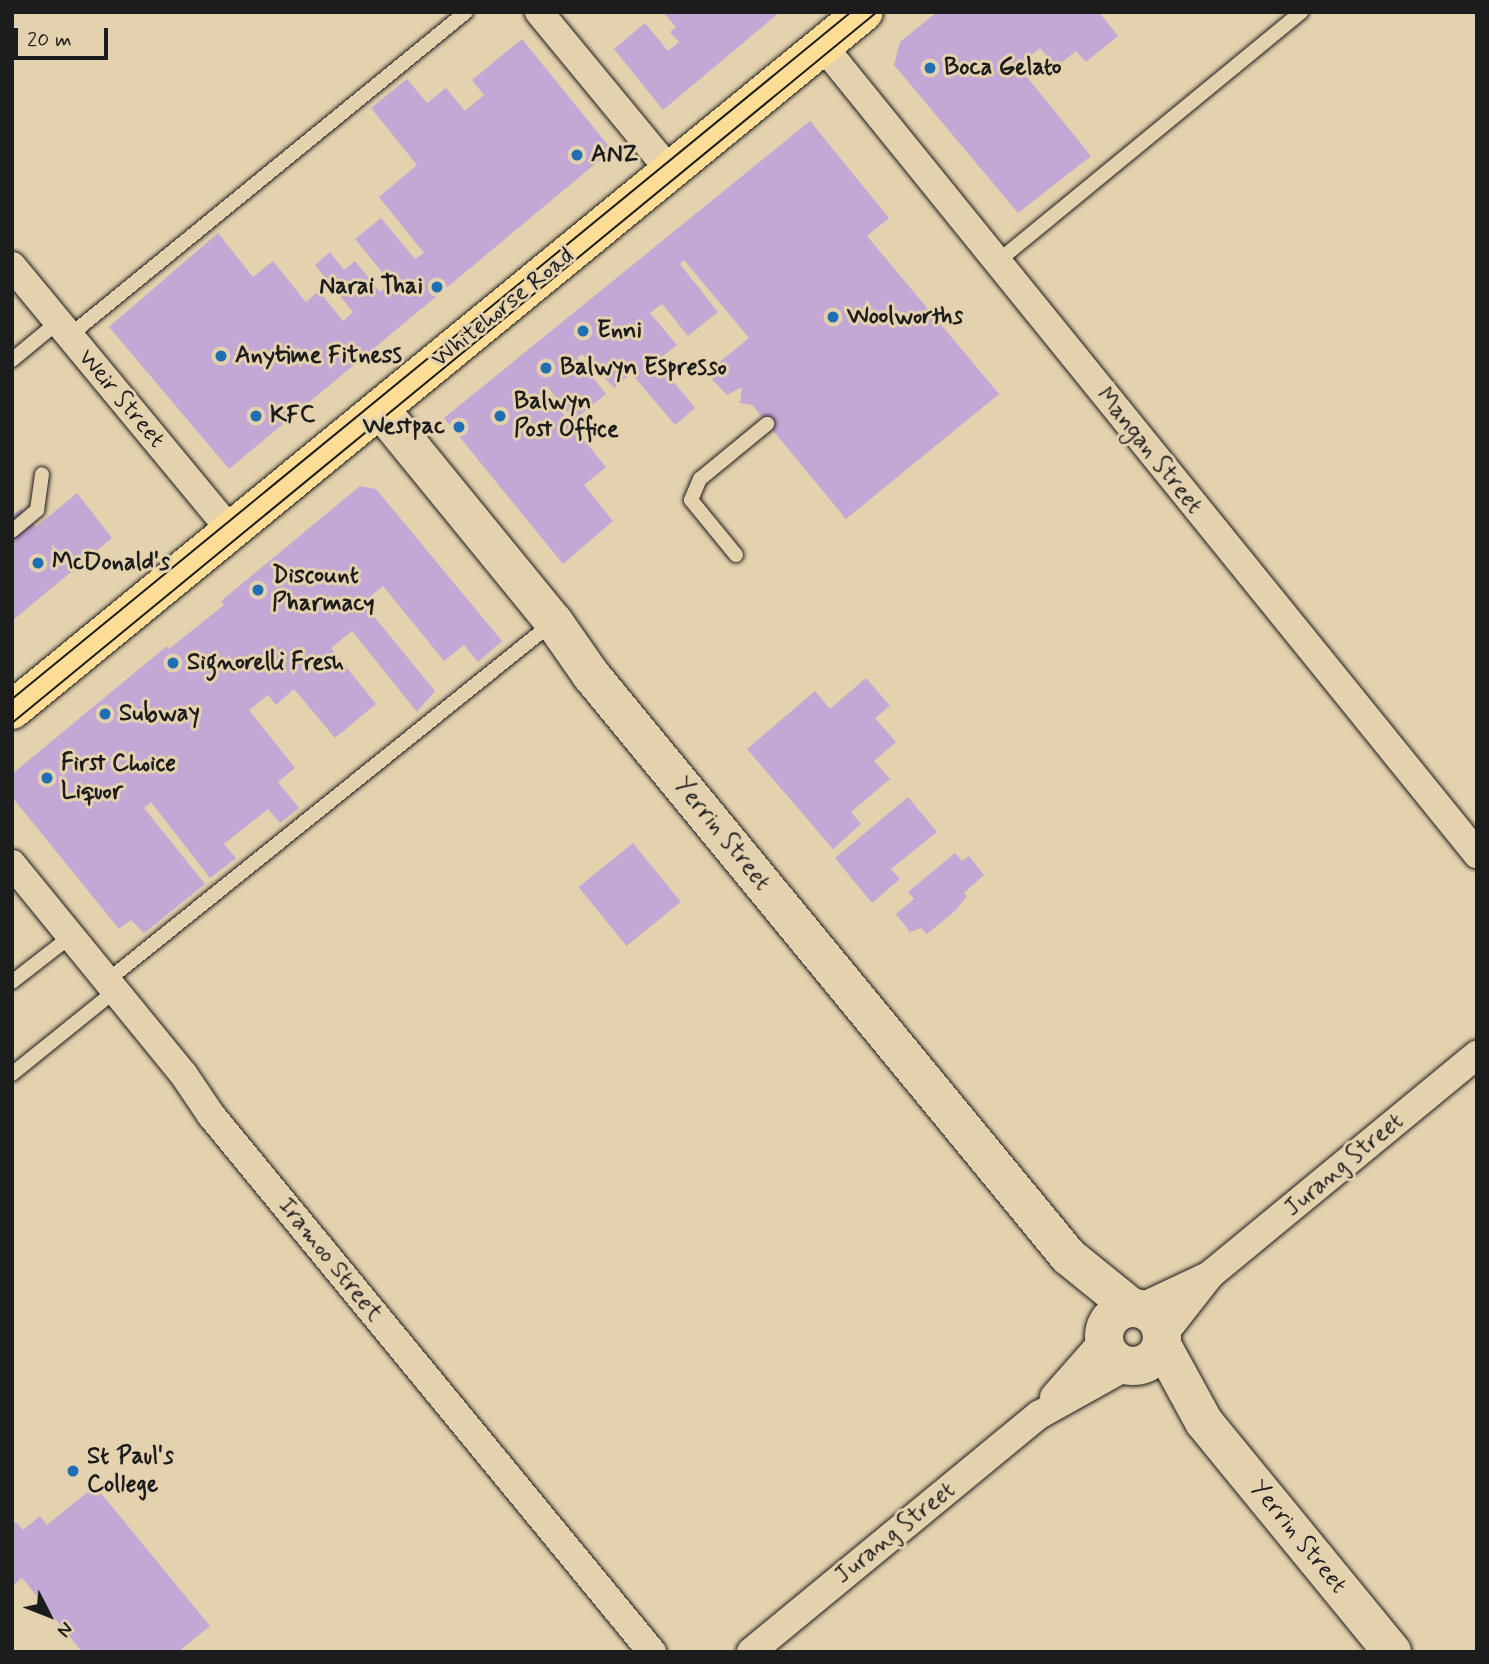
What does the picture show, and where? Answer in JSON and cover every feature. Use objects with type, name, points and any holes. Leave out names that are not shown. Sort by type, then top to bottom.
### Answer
[{"type":"main road","name":"Whitehorse Road","points":[[12,710],[864,12]]},
{"type":"street","points":[[539,12],[670,171]]},
{"type":"street","name":"Mangan Street","points":[[823,46],[1477,854]]},
{"type":"street","name":"Weir Street","points":[[12,267],[231,531]]},
{"type":"street","name":"Yerrin Street","points":[[380,409],[554,622],[591,675],[1392,1652]]},
{"type":"street","name":"Iramoo Street","points":[[12,864],[112,985],[211,1115],[652,1652]]},
{"type":"street","name":"Jurang Street","points":[[751,1652],[1477,1055]]},
{"type":"lane","points":[[12,360],[63,329],[466,12]]},
{"type":"lane","points":[[997,262],[1301,12]]},
{"type":"lane","points":[[736,555],[691,500],[700,479],[767,424]]},
{"type":"lane","points":[[12,531],[37,510],[42,474]]},
{"type":"lane","points":[[12,1074],[112,985],[554,622]]},
{"type":"lane","points":[[12,982],[71,936]]},
{"type":"building","points":[[663,12],[780,12],[663,110],[614,49],[645,23],[668,51],[679,42],[670,32],[676,27]]},
{"type":"building","points":[[937,12],[1099,12],[1118,36],[1086,62],[1076,51],[1056,67],[1040,48],[1018,66],[1091,156],[1018,213],[894,65],[900,42]]},
{"type":"building","points":[[522,39],[612,150],[229,469],[109,327],[218,233],[253,277],[273,261],[306,302],[319,291],[343,321],[353,312],[315,265],[330,252],[344,270],[355,261],[380,292],[391,283],[355,239],[381,218],[415,259],[424,253],[379,197],[417,165],[371,108],[407,79],[427,103],[446,88],[465,111],[484,95],[472,80]]},
{"type":"building","name":"Woolworths","points":[[810,121],[889,218],[867,236],[999,394],[846,519],[752,405],[740,403],[742,387],[727,395],[706,373],[749,338],[684,260],[680,264],[718,312],[688,336],[662,304],[650,313],[677,345],[657,361],[695,408],[675,425],[631,373],[614,388],[582,354],[577,358],[606,394],[574,420],[547,386],[543,389],[606,467],[584,485],[613,521],[563,564],[444,418]]},
{"type":"building","points":[[360,486],[376,489],[502,641],[478,662],[464,645],[444,661],[383,586],[363,603],[435,691],[417,712],[352,631],[331,648],[376,704],[335,738],[294,689],[276,705],[268,695],[249,710],[295,768],[278,782],[299,808],[280,823],[268,809],[224,844],[236,858],[210,878],[151,802],[144,808],[205,884],[144,933],[131,920],[119,929],[12,797],[12,774],[167,646],[169,649],[224,605],[221,601]]},
{"type":"building","points":[[77,493],[112,538],[12,621],[12,516],[21,509],[36,527]]},
{"type":"building","points":[[866,678],[890,706],[875,718],[896,742],[874,761],[890,779],[851,812],[861,824],[833,849],[747,749],[815,691],[830,709]]},
{"type":"building","points":[[908,797],[937,832],[891,869],[900,879],[872,903],[835,858]]},
{"type":"building","points":[[633,843],[681,902],[626,946],[579,887]]},
{"type":"building","points":[[955,853],[962,861],[969,856],[984,875],[964,893],[967,896],[955,911],[927,934],[921,928],[910,932],[896,914],[914,899],[908,892]]},
{"type":"building","points":[[95,1486],[210,1626],[178,1652],[82,1652],[22,1578],[12,1586],[12,1525],[16,1522],[23,1530],[40,1516],[47,1525]]},
{"type":"tram line","points":[[12,699],[851,12]]},
{"type":"tram line","points":[[12,723],[877,12]]},
{"type":"place","name":"Boca Gelato","points":[[930,68]]},
{"type":"place","name":"ANZ","points":[[577,155]]},
{"type":"place","name":"Narai Thai","points":[[437,287]]},
{"type":"place","name":"Woolworths","points":[[833,317]]},
{"type":"place","name":"Enni","points":[[583,331]]},
{"type":"place","name":"Anytime Fitness","points":[[221,356]]},
{"type":"place","name":"Balwyn Espresso","points":[[546,368]]},
{"type":"place","name":"KFC","points":[[256,416]]},
{"type":"place","name":"Balwyn Post Office","points":[[500,416]]},
{"type":"place","name":"Westpac","points":[[459,427]]},
{"type":"place","name":"McDonald's","points":[[38,563]]},
{"type":"place","name":"Discount Pharmacy","points":[[258,590]]},
{"type":"place","name":"Signorelli Fresh","points":[[173,663]]},
{"type":"place","name":"Subway","points":[[105,714]]},
{"type":"place","name":"First Choice Liquor","points":[[47,778]]},
{"type":"place","name":"St Paul's College","points":[[73,1471]]}]
